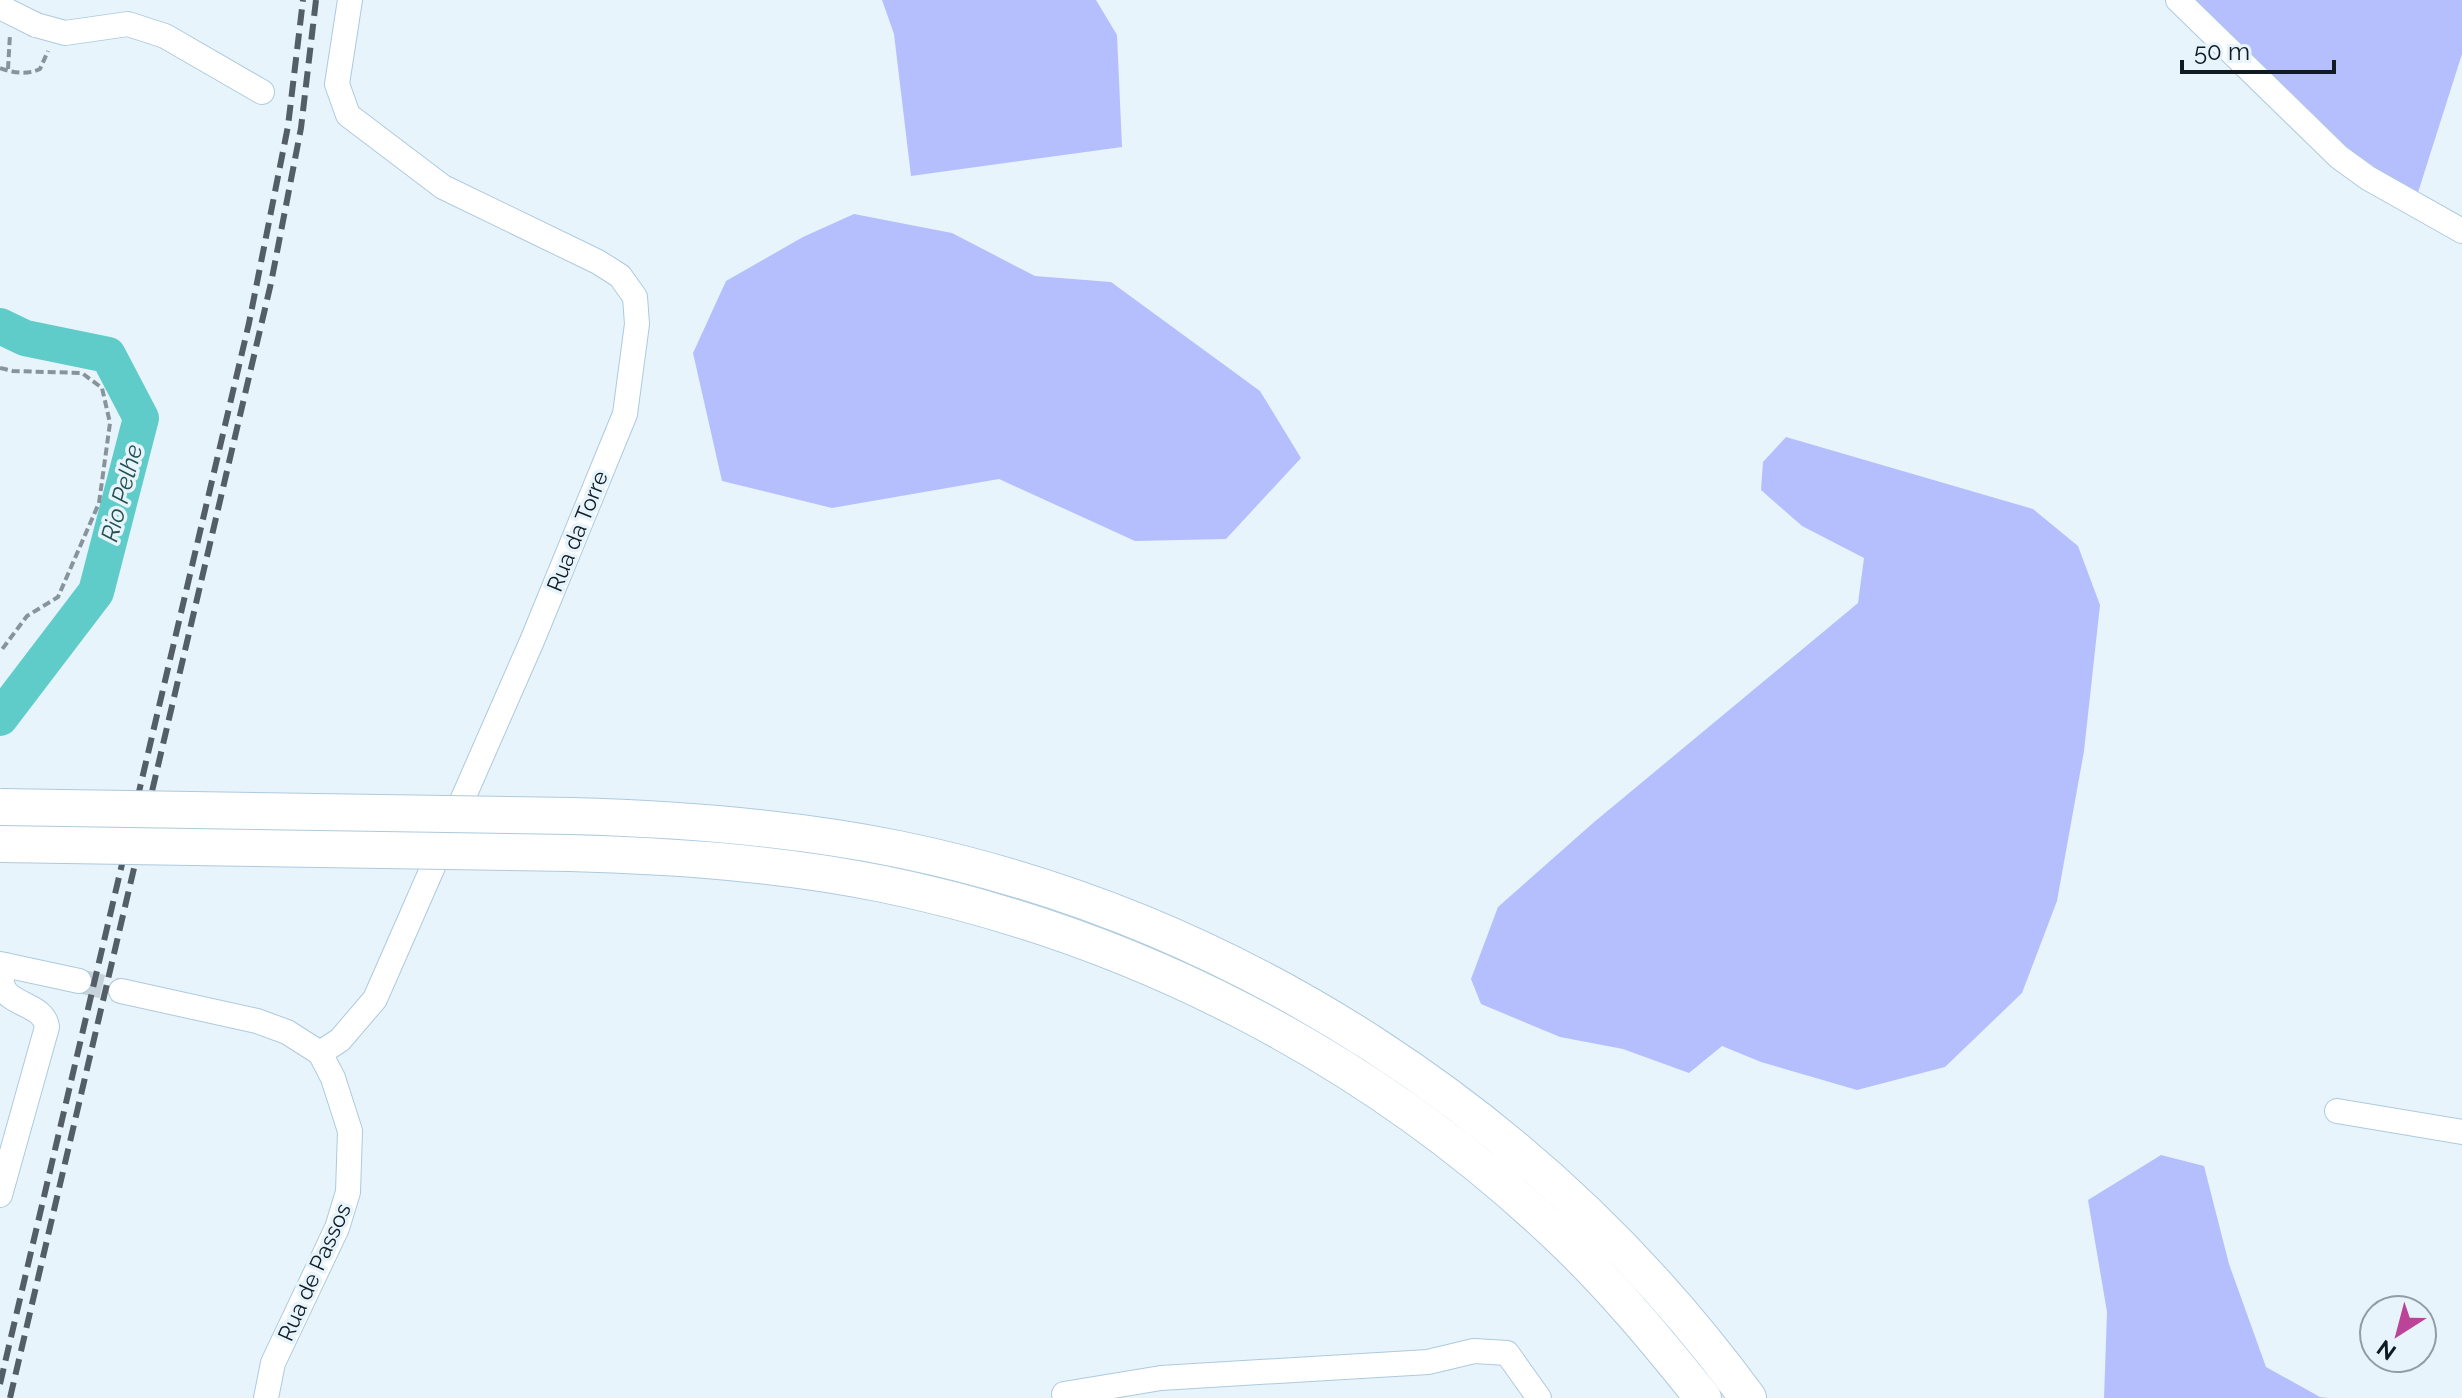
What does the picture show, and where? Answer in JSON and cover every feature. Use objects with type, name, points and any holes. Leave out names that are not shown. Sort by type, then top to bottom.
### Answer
[{"type":"highway","points":[[0,807],[571,816],[732,825],[901,849],[1066,895],[1146,925],[1249,972],[1372,1042],[1442,1090],[1541,1169],[1660,1289],[1748,1398]]},
{"type":"highway","points":[[0,844],[570,853],[752,864],[910,890],[995,912],[1093,944],[1211,995],[1295,1039],[1367,1083],[1501,1183],[1602,1279],[1703,1398]]},
{"type":"street","name":"Rua da Torre","points":[[320,1053],[340,1040],[375,999],[519,669],[625,414],[637,324],[635,297],[620,276],[598,262],[443,187],[348,115],[337,84],[350,0]]},
{"type":"street","points":[[2178,0],[2339,157],[2368,178],[2462,231]]},
{"type":"street","points":[[0,7],[65,33],[128,24],[165,36],[262,92]]},
{"type":"street","points":[[0,1195],[47,1027],[42,1014],[5,989],[2,983],[3,964],[79,981]]},
{"type":"street","points":[[121,991],[257,1021],[287,1032],[320,1053]]},
{"type":"street","name":"Rua de Passos","points":[[265,1398],[273,1363],[337,1228],[348,1192],[350,1131],[333,1078],[320,1053]]},
{"type":"street","points":[[2337,1111],[2462,1132]]},
{"type":"street","points":[[1061,1397],[1161,1378],[1428,1362],[1474,1351],[1507,1353],[1539,1398]]},
{"type":"path","points":[[0,68],[32,73],[40,69],[49,50],[44,27]]},
{"type":"path","points":[[0,368],[82,373],[102,388],[110,423],[99,503],[58,597],[27,616],[0,652]]},
{"type":"shaded area","points":[[882,0],[1096,0],[1117,35],[1122,147],[911,176],[894,34]]},
{"type":"shaded area","points":[[2178,0],[2462,0],[2462,54],[2414,205],[2368,178]]},
{"type":"shaded area","points":[[854,214],[952,233],[1035,276],[1111,282],[1260,391],[1301,458],[1226,539],[1135,541],[999,479],[832,508],[722,481],[693,353],[726,281],[803,237]]},
{"type":"shaded area","points":[[1786,437],[2033,509],[2078,546],[2100,605],[2084,751],[2057,901],[2022,993],[1945,1067],[1857,1090],[1761,1062],[1722,1046],[1689,1073],[1623,1049],[1560,1037],[1481,1004],[1471,979],[1498,907],[1593,823],[1858,603],[1864,558],[1802,526],[1761,490],[1763,462]]},
{"type":"shaded area","points":[[2161,1155],[2204,1166],[2229,1264],[2266,1367],[2320,1397],[2329,1398],[2104,1398],[2107,1312],[2088,1200]]},
{"type":"waterway","name":"Rio Pelhe","points":[[0,326],[25,338],[108,355],[141,418],[96,592],[0,718]]},
{"type":"tunnel","points":[[79,981],[121,991]]},
{"type":"railway","points":[[0,1384],[249,323],[288,126],[303,0]]},
{"type":"railway","points":[[10,1398],[271,283],[301,128],[316,0]]}]
